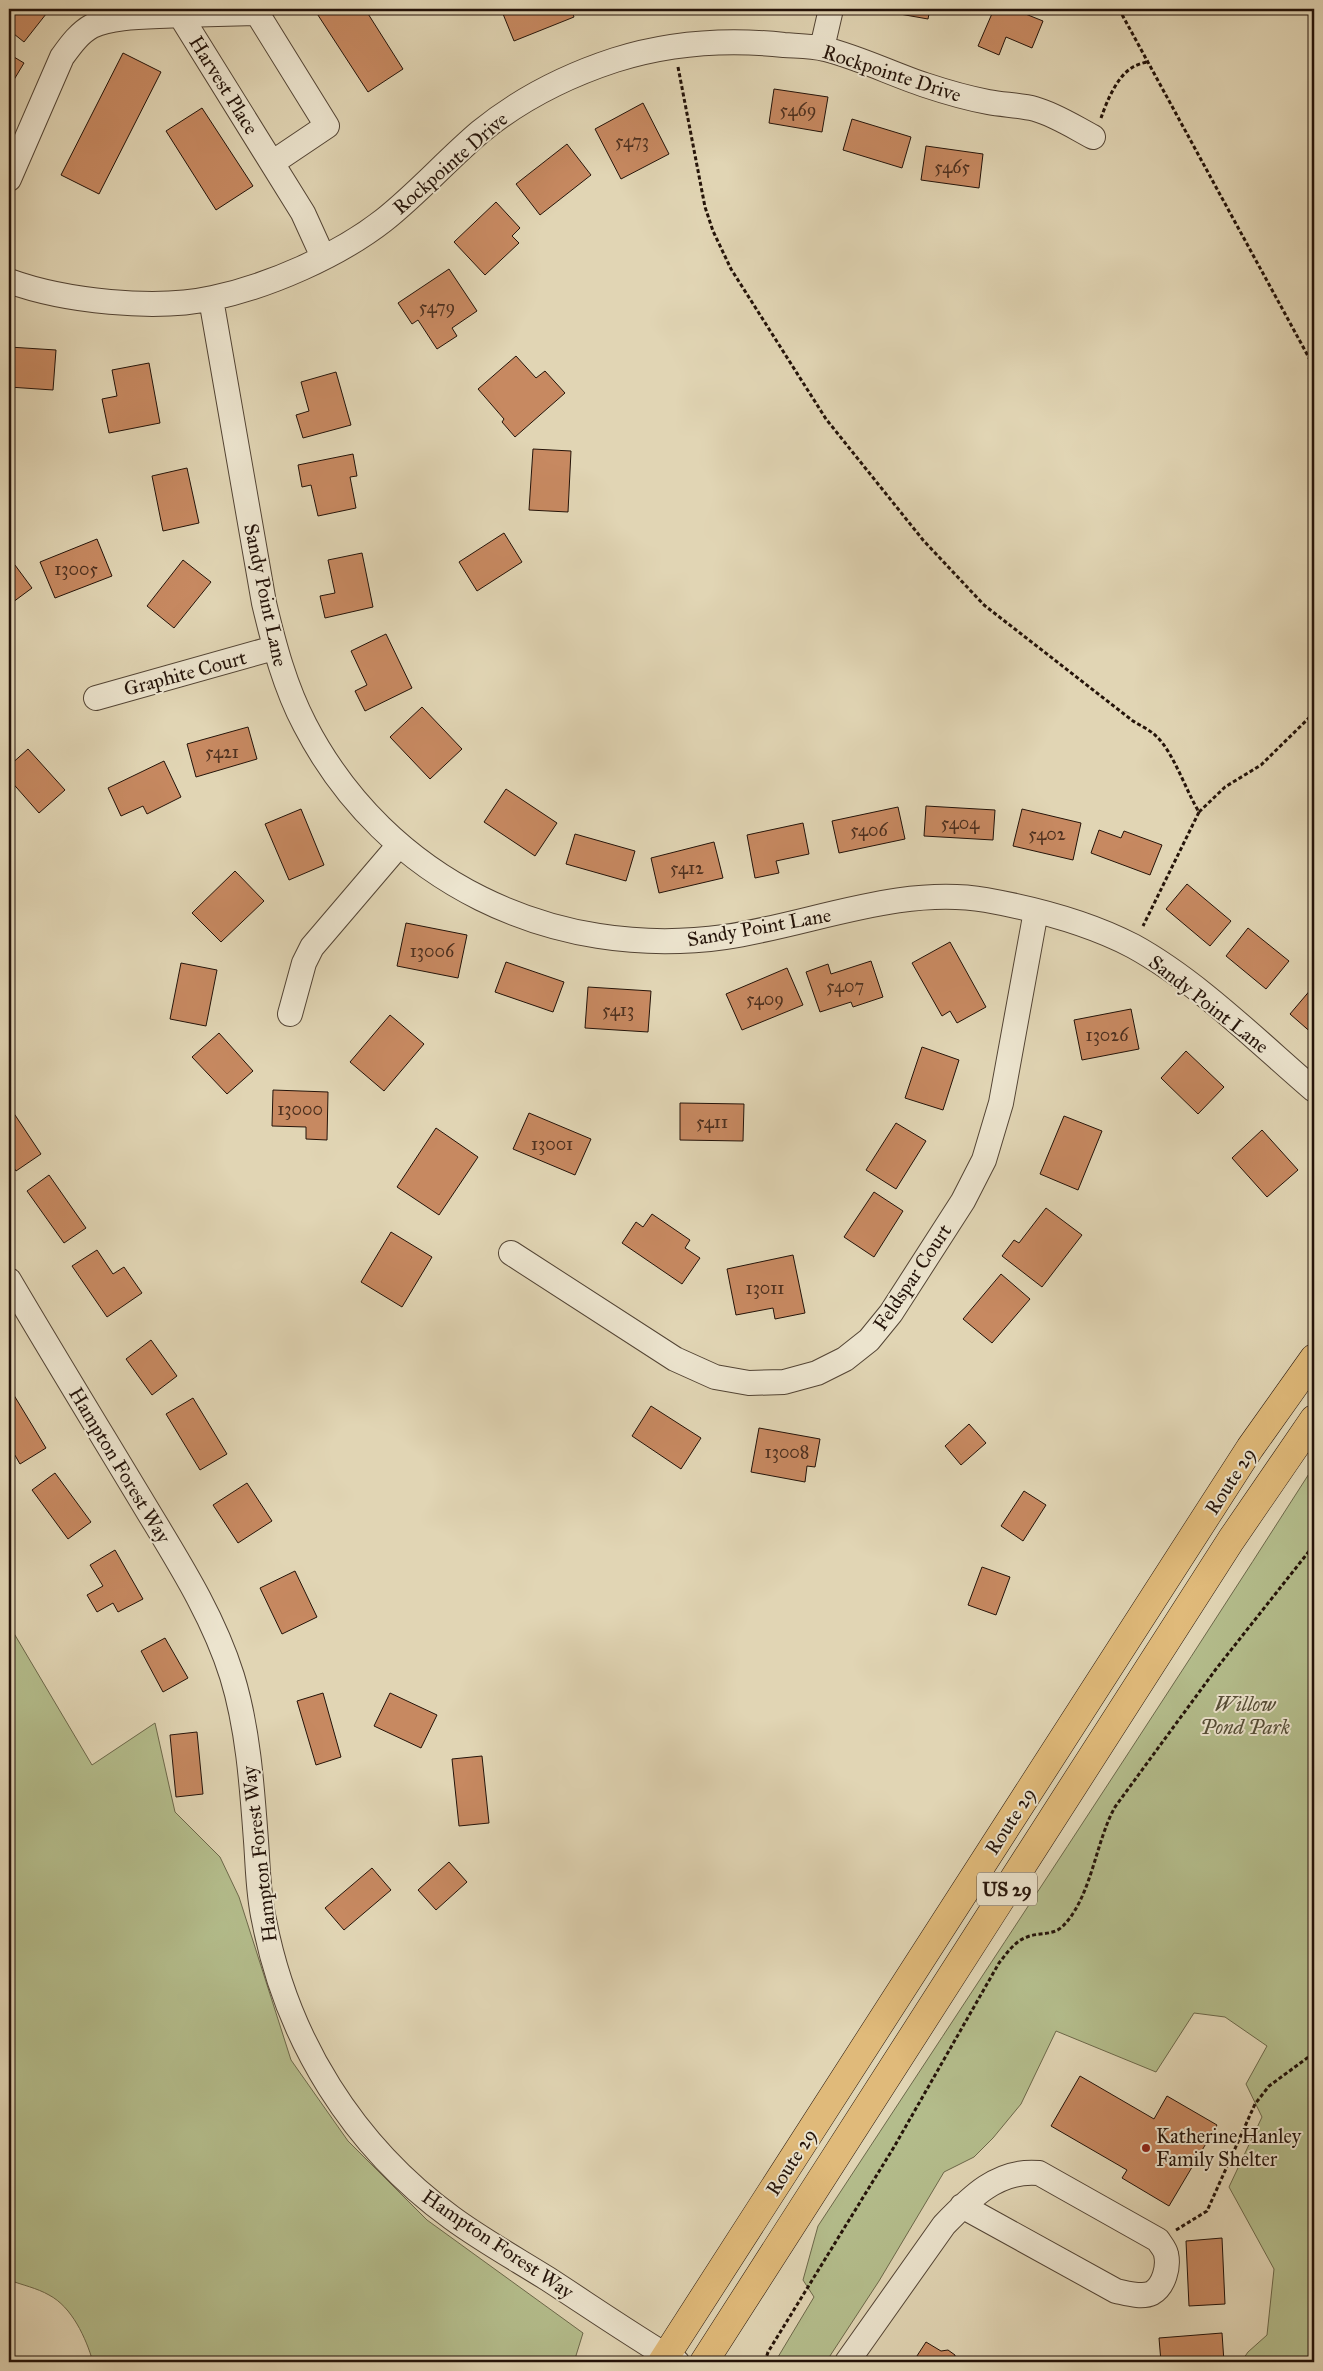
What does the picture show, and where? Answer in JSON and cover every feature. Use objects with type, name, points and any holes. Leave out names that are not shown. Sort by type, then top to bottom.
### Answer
[{"type":"main road","name":"Route 29","points":[[668,2360],[1245,1456],[1314,1358]]},
{"type":"main road","name":"Route 29","points":[[704,2362],[1226,1548],[1314,1419]]},
{"type":"street","points":[[822,48],[831,9]]},
{"type":"street","points":[[180,15],[257,13],[327,126],[272,164]]},
{"type":"street","name":"Harvest Place","points":[[9,179],[62,57],[74,40],[92,26],[113,20],[180,15],[303,213],[322,257]]},
{"type":"street","name":"Rockpointe Drive","points":[[9,281],[56,294],[89,300],[140,302],[211,299],[248,289],[322,257],[380,223],[406,202],[479,134],[536,94],[574,76],[617,60],[676,46],[726,42],[760,42],[822,48],[956,94],[1033,109],[1059,118],[1094,137]]},
{"type":"street","name":"Sandy Point Lane","points":[[211,299],[264,603],[274,648],[291,694],[323,756],[357,803],[399,844],[452,883],[483,901],[544,925],[593,936],[644,942],[682,942],[728,937],[858,908],[913,899],[982,899],[1036,911],[1080,922],[1132,946],[1178,976],[1314,1090]]},
{"type":"street","name":"Graphite Court","points":[[96,698],[274,648]]},
{"type":"street","points":[[290,1014],[304,963],[312,947],[399,844]]},
{"type":"street","name":"Feldspar Court","points":[[511,1253],[675,1359],[715,1377],[749,1384],[784,1382],[817,1373],[845,1359],[869,1340],[891,1313],[963,1201],[984,1160],[1002,1103],[1036,911]]},
{"type":"street","name":"Hampton Forest Way","points":[[9,1280],[184,1572],[216,1633],[232,1675],[242,1720],[256,1842],[257,1874],[263,1917],[271,1954],[283,1995],[299,2034],[320,2074],[358,2129],[403,2177],[452,2218],[668,2360]]},
{"type":"street","points":[[846,2362],[944,2225],[962,2206],[972,2196],[1004,2177],[1024,2171],[1039,2173],[1158,2240],[1166,2252],[1167,2268],[1161,2283],[1152,2293],[1139,2295],[1116,2292],[962,2206]]},
{"type":"path","points":[[1119,9],[1314,367]]},
{"type":"path","points":[[676,46],[704,207],[713,231],[731,269],[826,419],[923,540],[984,606],[1133,721],[1157,736],[1169,750],[1179,776],[1199,812]]},
{"type":"path","points":[[1094,137],[1108,98],[1121,79],[1132,67],[1149,61]]},
{"type":"path","points":[[1132,946],[1199,812],[1225,787],[1260,765],[1314,713]]},
{"type":"path","points":[[765,2362],[768,2352],[894,2147],[999,1963],[1007,1952],[1026,1937],[1050,1933],[1065,1924],[1086,1888],[1106,1823],[1115,1806],[1216,1669],[1314,1545]]},
{"type":"path","points":[[1158,2240],[1207,2211],[1254,2104],[1269,2086],[1314,2053]]},
{"type":"green space","name":"Willow Pond Park","points":[[1314,1466],[1314,2362],[1241,2362],[1248,2352],[1267,2335],[1274,2269],[1229,2187],[1262,2117],[1246,2084],[1267,2046],[1225,2017],[1194,2013],[1156,2072],[1056,2031],[1021,2104],[993,2138],[974,2157],[944,2172],[879,2281],[826,2362],[775,2362],[814,2297],[803,2280],[818,2226]]},
{"type":"green space","points":[[9,1625],[92,1765],[155,1723],[175,1812],[220,1857],[239,1897],[291,2060],[348,2141],[427,2220],[583,2333],[574,2362],[93,2362],[82,2333],[65,2307],[57,2300],[34,2288],[9,2280]]},
{"type":"building","points":[[9,9],[50,9],[24,42],[9,30]]},
{"type":"building","points":[[314,9],[365,9],[403,69],[368,92]]},
{"type":"building","points":[[501,9],[571,9],[574,17],[514,41]]},
{"type":"building","points":[[894,9],[930,9],[928,19],[894,13]]},
{"type":"building","points":[[994,9],[1013,9],[1043,21],[1032,48],[1006,37],[999,55],[978,46]]},
{"type":"building","points":[[123,53],[161,72],[99,194],[61,175]]},
{"type":"building","points":[[9,54],[24,63],[9,88]]},
{"type":"building","points":[[774,89],[828,97],[822,132],[769,123]]},
{"type":"building","points":[[643,103],[669,154],[621,179],[595,129]]},
{"type":"building","points":[[202,108],[253,186],[216,210],[166,131]]},
{"type":"building","points":[[852,119],[911,137],[902,168],[843,150]]},
{"type":"building","points":[[567,144],[591,175],[540,215],[516,184]]},
{"type":"building","points":[[926,146],[983,154],[979,188],[921,180]]},
{"type":"building","points":[[496,202],[520,228],[512,236],[519,243],[485,275],[454,242]]},
{"type":"building","points":[[449,269],[477,311],[452,328],[457,336],[437,349],[418,320],[412,324],[398,303]]},
{"type":"building","points":[[9,347],[56,350],[53,390],[9,387]]},
{"type":"building","points":[[516,356],[536,378],[545,371],[565,393],[515,437],[502,422],[504,419],[478,389]]},
{"type":"building","points":[[149,363],[160,423],[109,433],[102,399],[117,396],[112,370]]},
{"type":"building","points":[[336,372],[351,425],[303,438],[296,415],[309,411],[301,382]]},
{"type":"building","points":[[533,449],[571,451],[568,512],[529,510]]},
{"type":"building","points":[[353,454],[357,476],[350,477],[356,508],[318,516],[311,485],[302,487],[298,465]]},
{"type":"building","points":[[187,468],[199,523],[163,531],[152,476]]},
{"type":"building","points":[[504,533],[522,562],[477,591],[459,562]]},
{"type":"building","points":[[97,539],[112,576],[55,598],[40,562]]},
{"type":"building","points":[[362,553],[373,607],[325,618],[320,596],[335,593],[328,560]]},
{"type":"building","points":[[9,557],[32,588],[9,605]]},
{"type":"building","points":[[183,560],[211,582],[174,628],[147,606]]},
{"type":"building","points":[[386,634],[412,688],[365,711],[355,691],[367,685],[351,651]]},
{"type":"building","points":[[422,707],[462,749],[430,779],[390,737]]},
{"type":"building","points":[[248,727],[257,759],[196,777],[187,744]]},
{"type":"building","points":[[28,749],[65,790],[39,813],[9,779],[9,766]]},
{"type":"building","points":[[164,761],[181,797],[147,814],[143,806],[121,816],[108,788]]},
{"type":"building","points":[[506,789],[557,823],[535,856],[484,822]]},
{"type":"building","points":[[926,806],[995,810],[993,840],[924,836]]},
{"type":"building","points":[[898,807],[905,839],[839,853],[832,821]]},
{"type":"building","points":[[301,809],[324,865],[289,880],[265,824]]},
{"type":"building","points":[[1022,809],[1081,823],[1073,860],[1013,846]]},
{"type":"building","points":[[803,823],[809,854],[776,861],[779,873],[755,878],[747,835]]},
{"type":"building","points":[[1099,830],[1121,838],[1124,831],[1162,845],[1150,875],[1091,853]]},
{"type":"building","points":[[575,834],[635,851],[626,881],[566,864]]},
{"type":"building","points":[[714,842],[723,878],[659,893],[651,858]]},
{"type":"building","points":[[235,871],[264,901],[221,942],[192,913]]},
{"type":"building","points":[[1187,884],[1231,921],[1210,946],[1166,909]]},
{"type":"building","points":[[406,923],[467,935],[458,978],[397,966]]},
{"type":"building","points":[[1248,928],[1289,961],[1266,989],[1226,956]]},
{"type":"building","points":[[950,942],[986,1007],[957,1023],[950,1011],[942,1016],[912,963]]},
{"type":"building","points":[[871,961],[883,997],[853,1007],[851,1002],[820,1012],[806,972],[828,964],[831,974]]},
{"type":"building","points":[[506,962],[564,982],[553,1012],[495,992]]},
{"type":"building","points":[[181,963],[217,970],[206,1026],[170,1019]]},
{"type":"building","points":[[787,968],[803,1005],[742,1030],[726,994]]},
{"type":"building","points":[[588,987],[651,991],[648,1032],[585,1028]]},
{"type":"building","points":[[1312,988],[1314,990],[1314,1035],[1290,1014]]},
{"type":"building","points":[[1131,1009],[1139,1049],[1082,1060],[1074,1020]]},
{"type":"building","points":[[390,1015],[424,1044],[384,1091],[350,1062]]},
{"type":"building","points":[[219,1033],[253,1071],[227,1094],[192,1057]]},
{"type":"building","points":[[922,1047],[959,1060],[943,1110],[905,1098]]},
{"type":"building","points":[[1186,1051],[1224,1087],[1198,1114],[1161,1078]]},
{"type":"building","points":[[273,1090],[328,1092],[327,1140],[306,1139],[306,1127],[272,1126]]},
{"type":"building","points":[[680,1103],[744,1104],[743,1141],[680,1140]]},
{"type":"building","points":[[9,1106],[41,1154],[16,1171],[9,1160]]},
{"type":"building","points":[[529,1113],[591,1139],[575,1175],[513,1149]]},
{"type":"building","points":[[1064,1116],[1102,1131],[1078,1190],[1040,1174]]},
{"type":"building","points":[[896,1123],[926,1141],[896,1189],[866,1170]]},
{"type":"building","points":[[436,1128],[478,1157],[439,1215],[397,1187]]},
{"type":"building","points":[[1262,1130],[1298,1170],[1267,1197],[1232,1158]]},
{"type":"building","points":[[49,1175],[86,1228],[64,1243],[27,1191]]},
{"type":"building","points":[[874,1192],[903,1211],[874,1257],[844,1237]]},
{"type":"building","points":[[1046,1208],[1082,1235],[1042,1287],[1002,1256],[1014,1240],[1019,1243]]},
{"type":"building","points":[[652,1214],[690,1240],[685,1248],[700,1258],[682,1284],[622,1243],[636,1222],[643,1227]]},
{"type":"building","points":[[391,1232],[432,1257],[402,1307],[361,1282]]},
{"type":"building","points":[[97,1250],[113,1274],[124,1267],[142,1293],[107,1317],[72,1266]]},
{"type":"building","points":[[793,1255],[805,1313],[775,1319],[773,1308],[736,1315],[727,1269]]},
{"type":"building","points":[[1001,1274],[1030,1299],[992,1343],[963,1319]]},
{"type":"building","points":[[151,1340],[177,1376],[152,1395],[126,1359]]},
{"type":"building","points":[[12,1392],[46,1448],[20,1464],[9,1445],[9,1395]]},
{"type":"building","points":[[193,1398],[227,1454],[200,1470],[166,1414]]},
{"type":"building","points":[[651,1406],[701,1438],[681,1469],[632,1436]]},
{"type":"building","points":[[969,1424],[986,1443],[961,1465],[945,1446]]},
{"type":"building","points":[[759,1428],[820,1439],[815,1467],[807,1466],[805,1482],[751,1472]]},
{"type":"building","points":[[55,1473],[91,1522],[68,1539],[32,1490]]},
{"type":"building","points":[[247,1483],[272,1521],[238,1543],[213,1505]]},
{"type":"building","points":[[1024,1491],[1046,1505],[1023,1541],[1001,1526]]},
{"type":"building","points":[[115,1550],[143,1599],[118,1612],[113,1603],[97,1612],[87,1595],[103,1586],[90,1565]]},
{"type":"building","points":[[982,1567],[1010,1577],[996,1615],[968,1605]]},
{"type":"building","points":[[295,1571],[317,1617],[282,1634],[260,1588]]},
{"type":"building","points":[[165,1638],[188,1678],[163,1692],[141,1651]]},
{"type":"building","points":[[323,1693],[341,1757],[316,1765],[297,1701]]},
{"type":"building","points":[[390,1693],[437,1715],[421,1748],[374,1726]]},
{"type":"building","points":[[197,1732],[203,1794],[176,1797],[170,1735]]},
{"type":"building","points":[[482,1756],[489,1823],[459,1826],[452,1759]]},
{"type":"building","points":[[449,1862],[467,1882],[436,1910],[418,1890]]},
{"type":"building","points":[[372,1868],[391,1890],[344,1930],[325,1908]]},
{"type":"building","name":"Katherine Hanley Family Shelter","points":[[1080,2076],[1154,2119],[1167,2096],[1217,2125],[1169,2206],[1122,2178],[1127,2170],[1051,2126]]},
{"type":"building","points":[[1222,2238],[1225,2304],[1189,2306],[1186,2241]]},
{"type":"building","points":[[1222,2333],[1224,2362],[1161,2362],[1159,2338]]},
{"type":"building","points":[[926,2342],[941,2351],[948,2350],[955,2355],[955,2361],[958,2362],[913,2362]]},
{"type":"place","name":"Katherine Hanley Family Shelter","points":[[1146,2148]]}]
